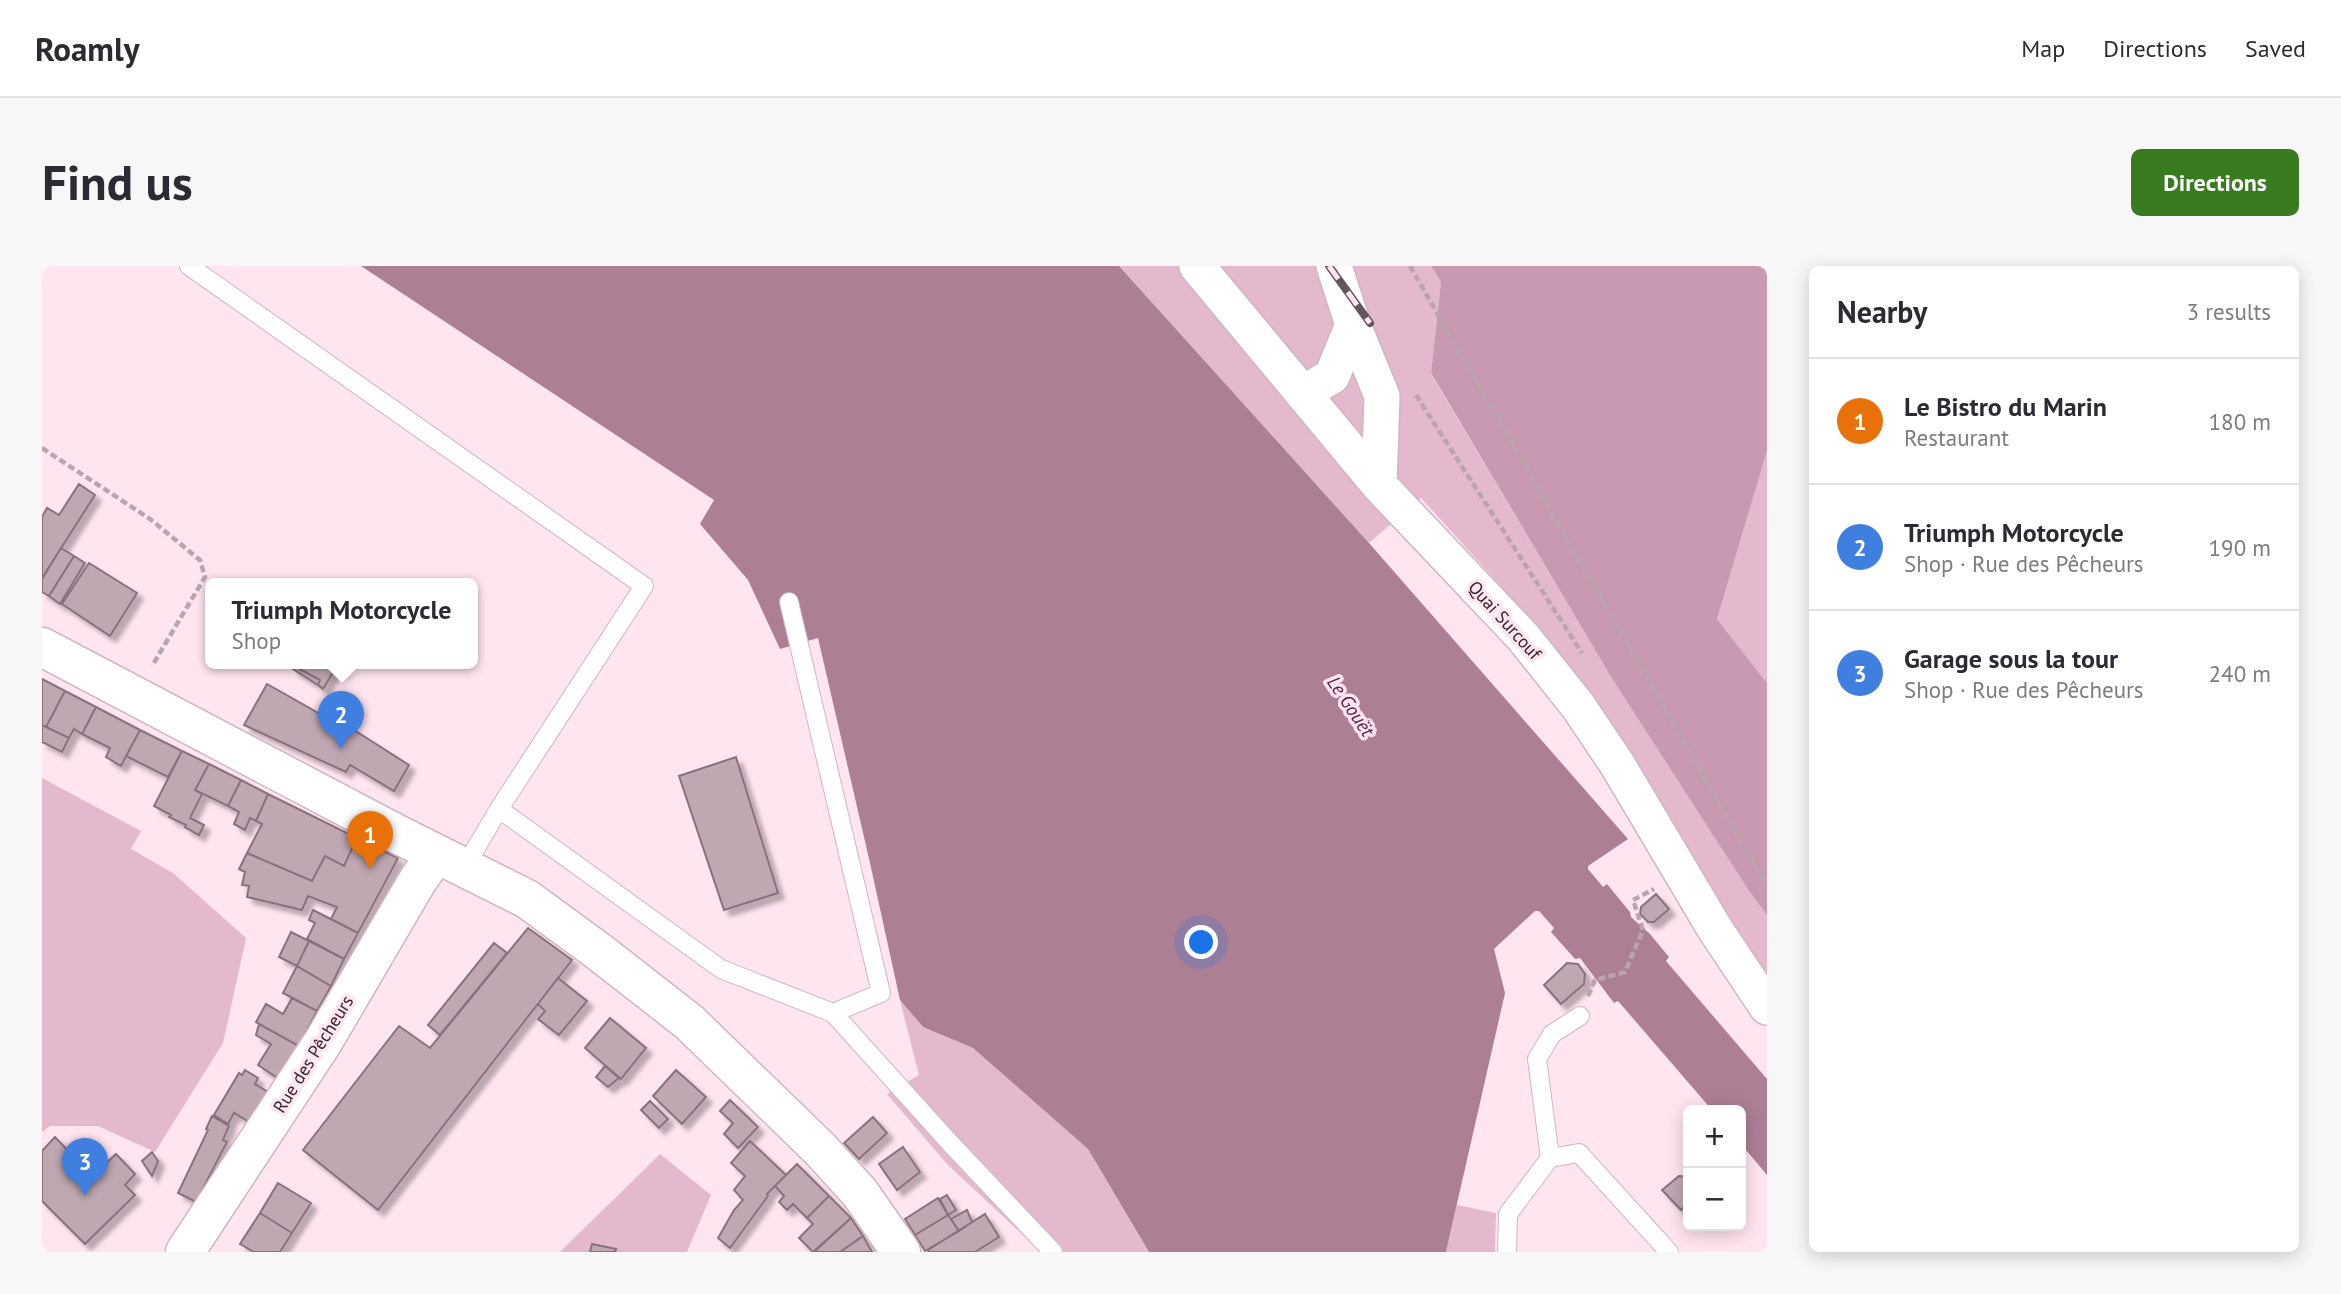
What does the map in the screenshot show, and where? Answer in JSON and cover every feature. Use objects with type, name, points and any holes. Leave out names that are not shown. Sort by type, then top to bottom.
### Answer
[{"type":"street","name":"Quai Surcouf","points":[[1197,266],[1379,485],[1523,638],[1578,706],[1617,765],[1715,929],[1767,1007]]},
{"type":"street","points":[[1334,266],[1353,326],[1382,396],[1379,485]]},
{"type":"street","points":[[1304,393],[1332,376],[1353,326]]},
{"type":"street","points":[[42,647],[527,899],[688,1022],[820,1149],[860,1194],[901,1252]]},
{"type":"street","name":"Rue des Pêcheurs","points":[[185,1252],[323,1042],[418,880],[450,861]]},
{"type":"lane","points":[[190,266],[644,586],[499,809],[450,861]]},
{"type":"lane","points":[[789,602],[881,993],[833,1013]]},
{"type":"lane","points":[[499,809],[721,969],[833,1013],[1053,1252]]},
{"type":"lane","points":[[1550,1158],[1537,1059],[1552,1034],[1580,1016]]},
{"type":"lane","points":[[1507,1252],[1508,1214],[1550,1158],[1579,1153],[1669,1252]]},
{"type":"path","points":[[1410,266],[1767,887]]},
{"type":"path","points":[[1414,391],[1586,660]]},
{"type":"path","points":[[42,448],[150,519],[200,560],[205,577],[134,697]]},
{"type":"path","points":[[1580,1016],[1595,980],[1625,972],[1643,929],[1633,900],[1683,873]]},
{"type":"shaded area","points":[[1119,266],[1431,266],[1441,282],[1431,374],[1611,677],[1767,915],[1767,980],[1615,737],[1528,616],[1421,498],[1369,543]]},
{"type":"shaded area","points":[[1431,266],[1767,266],[1767,451],[1717,619],[1767,683],[1767,915],[1611,677],[1431,373],[1441,282]]},
{"type":"shaded area","points":[[1767,451],[1767,683],[1717,619]]},
{"type":"shaded area","points":[[42,778],[141,831],[131,849],[173,873],[246,938],[223,1043],[155,1152],[98,1126],[50,1126],[42,1132]]},
{"type":"shaded area","points":[[900,1000],[923,1027],[973,1048],[1088,1149],[1149,1252],[1041,1252],[947,1164],[887,1094],[919,1075]]},
{"type":"shaded area","points":[[660,1154],[711,1195],[687,1252],[560,1252]]},
{"type":"shaded area","points":[[1457,1205],[1496,1213],[1495,1252],[1446,1252]]},
{"type":"water","name":"Le Gouët","points":[[361,266],[1119,266],[1369,543],[1628,839],[1588,866],[1588,869],[1603,887],[1607,884],[1630,912],[1631,917],[1650,934],[1669,957],[1666,961],[1767,1079],[1767,1175],[1746,1150],[1746,1105],[1708,1105],[1618,1001],[1614,1003],[1580,958],[1575,959],[1551,932],[1554,928],[1539,911],[1535,911],[1494,949],[1505,993],[1446,1252],[1149,1252],[1088,1149],[973,1048],[923,1027],[900,1000],[818,638],[780,649],[748,580],[700,524],[714,500]]},
{"type":"building","points":[[79,484],[95,495],[42,578],[42,517],[47,508],[59,515]]},
{"type":"building","points":[[61,548],[74,556],[49,596],[42,592],[42,579]]},
{"type":"building","points":[[74,556],[85,563],[60,604],[49,596]]},
{"type":"building","points":[[89,563],[137,593],[110,636],[62,604]]},
{"type":"building","points":[[293,669],[300,669],[320,680],[318,685]]},
{"type":"building","points":[[300,669],[334,671],[323,689],[318,685],[320,680]]},
{"type":"building","points":[[42,679],[65,691],[46,727],[42,725]]},
{"type":"building","points":[[267,684],[320,714],[319,717],[347,734],[351,728],[409,765],[394,791],[350,765],[346,772],[244,725]]},
{"type":"building","points":[[65,691],[96,707],[82,734],[74,729],[69,738],[46,727]]},
{"type":"building","points":[[96,707],[140,730],[121,766],[106,757],[110,748],[82,734]]},
{"type":"building","points":[[42,725],[69,738],[62,752],[42,742]]},
{"type":"building","points":[[140,730],[182,751],[168,777],[126,756]]},
{"type":"building","points":[[182,751],[209,764],[195,790],[202,794],[190,818],[204,825],[199,835],[154,806]]},
{"type":"building","points":[[736,757],[778,893],[724,910],[679,776]]},
{"type":"building","points":[[209,764],[241,780],[228,806],[195,790]]},
{"type":"building","points":[[241,780],[268,794],[256,821],[250,818],[245,830],[234,824],[239,812],[228,806]]},
{"type":"building","points":[[268,794],[357,838],[344,866],[325,856],[312,881],[247,853],[262,824],[256,821]]},
{"type":"building","points":[[357,838],[398,858],[358,933],[331,919],[337,907],[308,896],[302,910],[247,897],[249,886],[242,885],[245,872],[239,869],[247,853],[312,881],[325,856],[344,866]]},
{"type":"building","points":[[1656,894],[1669,909],[1654,922],[1648,922],[1640,914],[1641,907]]},
{"type":"building","points":[[313,910],[358,933],[344,959],[307,939],[315,923],[309,920]]},
{"type":"building","points":[[528,928],[572,960],[378,1210],[303,1150],[399,1026],[430,1048]]},
{"type":"building","points":[[291,932],[309,941],[297,966],[279,957]]},
{"type":"building","points":[[309,941],[344,959],[331,986],[297,966]]},
{"type":"building","points":[[494,943],[507,953],[440,1035],[428,1025]]},
{"type":"building","points":[[1567,963],[1578,964],[1585,974],[1584,984],[1561,1004],[1544,985]]},
{"type":"building","points":[[297,966],[331,986],[317,1011],[283,993]]},
{"type":"building","points":[[558,978],[587,1001],[559,1035],[538,1019],[545,1011],[538,1004]]},
{"type":"building","points":[[292,998],[317,1011],[299,1046],[256,1022],[266,1004],[283,1014]]},
{"type":"building","points":[[610,1018],[646,1048],[621,1079],[585,1048]]},
{"type":"building","points":[[259,1024],[299,1046],[279,1079],[258,1065],[271,1044],[256,1035]]},
{"type":"building","points":[[605,1066],[619,1078],[608,1087],[596,1077]]},
{"type":"building","points":[[245,1070],[258,1078],[255,1084],[270,1093],[251,1123],[234,1113],[228,1124],[214,1115],[239,1073],[242,1075]]},
{"type":"building","points":[[676,1070],[706,1097],[682,1124],[653,1096]]},
{"type":"building","points":[[730,1100],[758,1127],[738,1148],[724,1134],[733,1123],[720,1111]]},
{"type":"building","points":[[650,1101],[668,1119],[659,1128],[641,1110]]},
{"type":"building","points":[[212,1116],[229,1126],[223,1140],[227,1142],[196,1202],[178,1193]]},
{"type":"building","points":[[873,1117],[887,1133],[859,1159],[844,1143]]},
{"type":"building","points":[[55,1137],[72,1155],[84,1142],[105,1164],[116,1154],[135,1174],[125,1185],[135,1195],[85,1244],[42,1201],[42,1151]]},
{"type":"building","points":[[750,1141],[786,1175],[767,1194],[730,1248],[718,1238],[743,1200],[734,1190],[745,1176],[731,1163]]},
{"type":"building","points":[[903,1147],[920,1172],[897,1190],[879,1164]]},
{"type":"building","points":[[152,1152],[158,1161],[152,1176],[142,1161]]},
{"type":"building","points":[[797,1164],[829,1196],[807,1218],[793,1204],[787,1210],[779,1202],[784,1196],[775,1186]]},
{"type":"building","points":[[1679,1176],[1683,1176],[1683,1208],[1681,1210],[1662,1190]]},
{"type":"building","points":[[278,1183],[311,1203],[292,1233],[260,1213]]},
{"type":"building","points":[[947,1195],[956,1210],[948,1215],[940,1199]]},
{"type":"building","points":[[829,1196],[851,1218],[813,1252],[799,1238],[813,1224],[807,1218]]},
{"type":"building","points":[[938,1198],[948,1215],[915,1235],[905,1219]]},
{"type":"building","points":[[967,1210],[972,1222],[959,1231],[951,1219]]},
{"type":"building","points":[[260,1213],[292,1233],[280,1252],[254,1252],[240,1244]]},
{"type":"building","points":[[985,1214],[999,1237],[975,1252],[929,1252],[928,1250]]},
{"type":"building","points":[[948,1215],[959,1231],[925,1251],[915,1235]]},
{"type":"building","points":[[851,1218],[863,1236],[840,1252],[814,1252]]},
{"type":"building","points":[[863,1236],[872,1252],[840,1252]]},
{"type":"building","points":[[592,1244],[616,1249],[615,1252],[590,1252]]},
{"type":"railway","points":[[1329,266],[1370,323]]},
{"type":"place","name":"Triumph Motorcycle","points":[[341,749]]},
{"type":"place","name":"Le Bistro du Marin","points":[[370,869]]},
{"type":"place","name":"Garage sous la tour","points":[[85,1196]]}]
